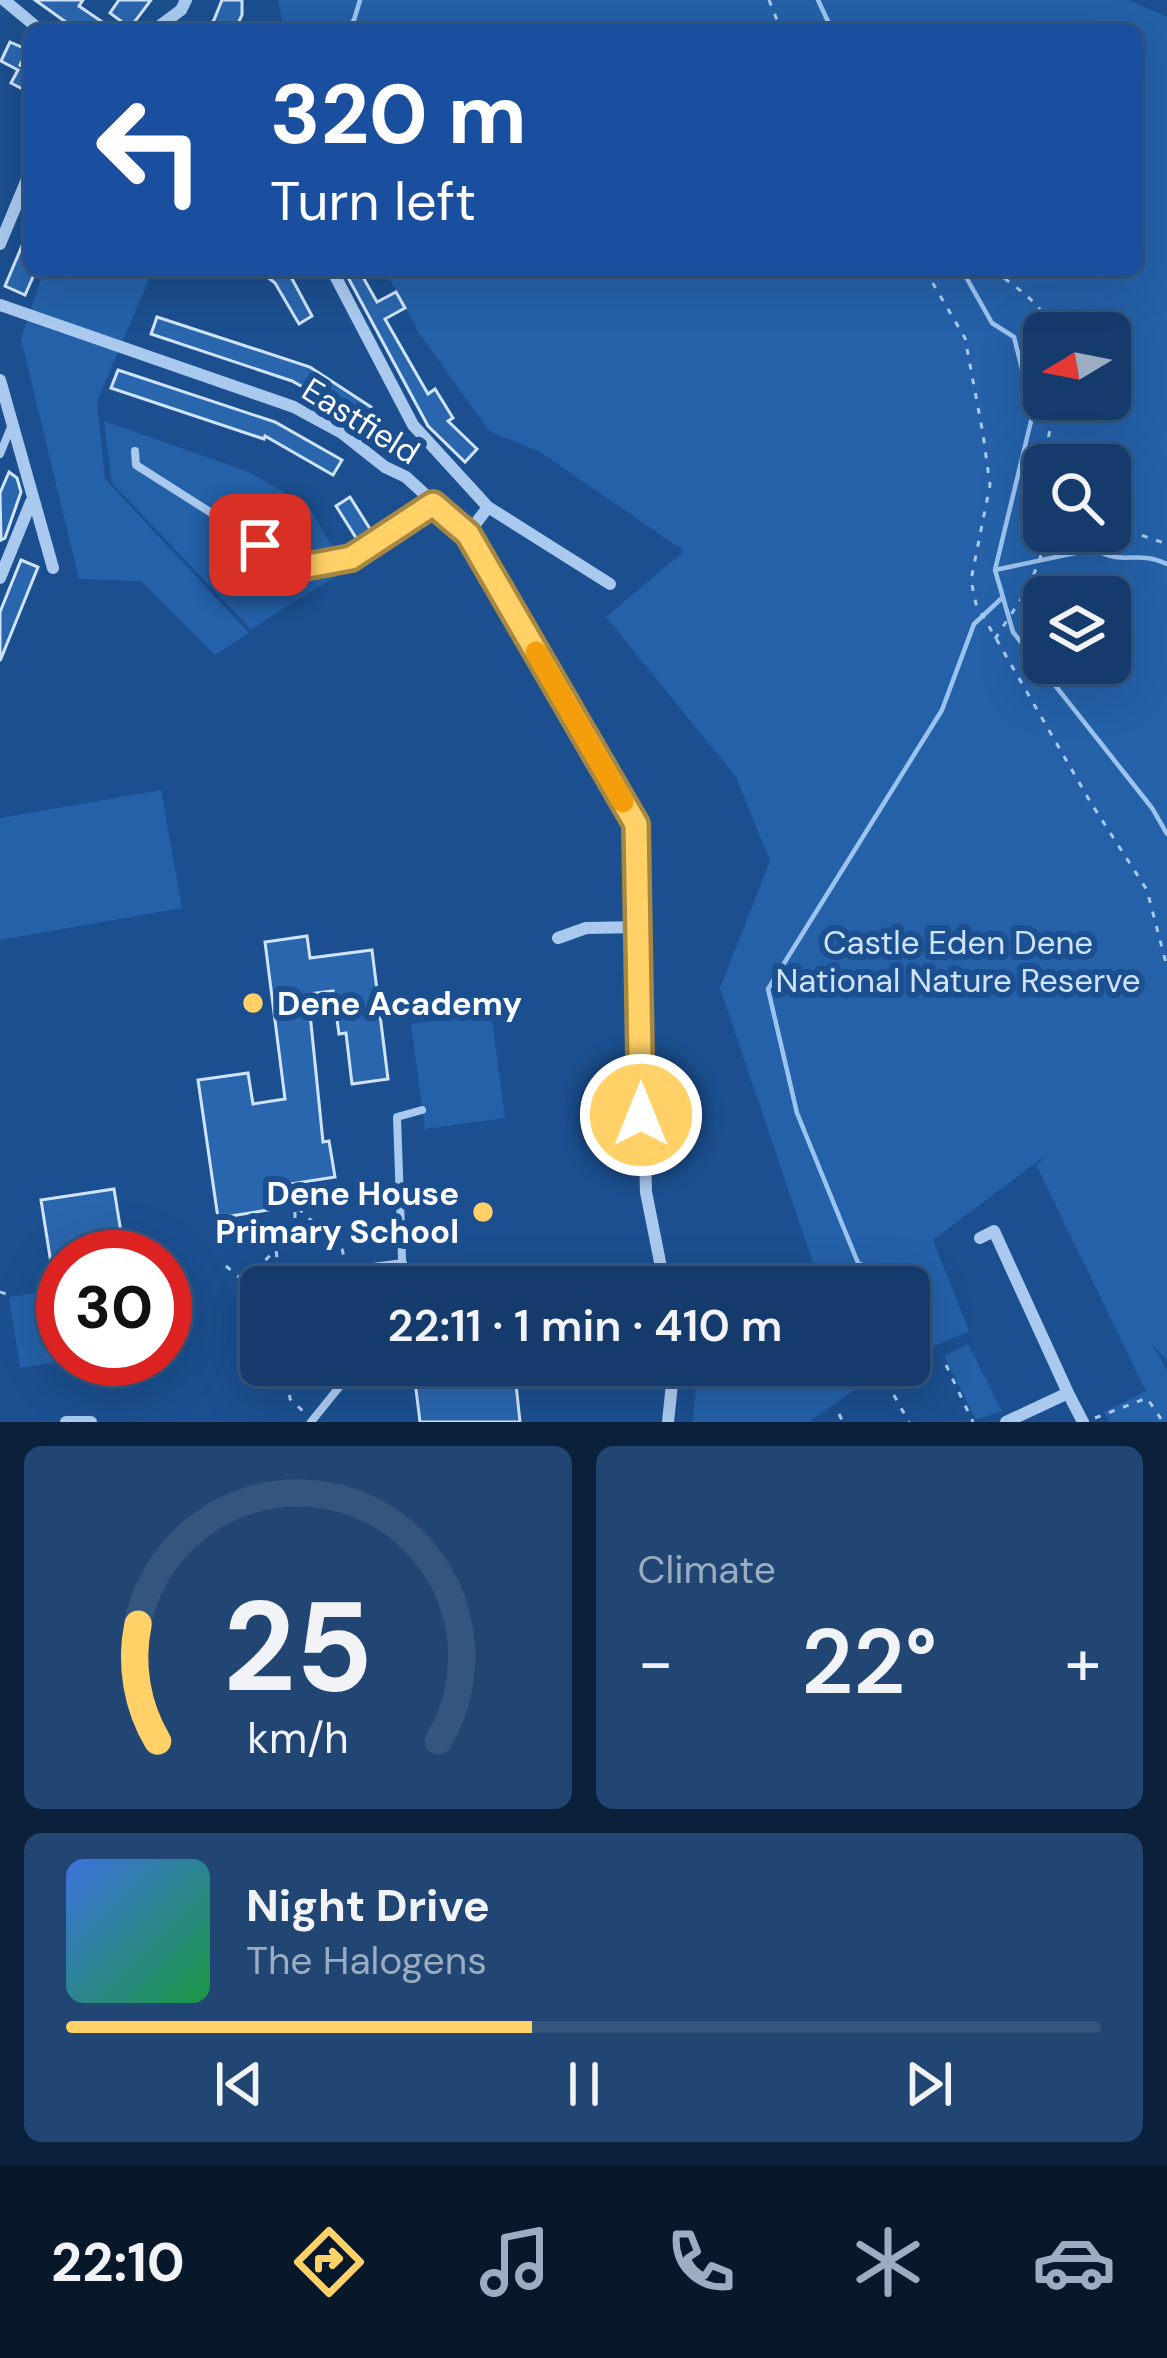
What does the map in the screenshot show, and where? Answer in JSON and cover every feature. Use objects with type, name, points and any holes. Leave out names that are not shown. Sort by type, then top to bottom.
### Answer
[{"type":"street","points":[[162,24],[186,0]]},
{"type":"street","points":[[2,2],[32,24]]},
{"type":"street","points":[[0,244],[24,186]]},
{"type":"street","points":[[335,276],[413,425],[488,507],[610,584]]},
{"type":"street","name":"Eastfield","points":[[0,305],[294,407],[342,433],[406,478],[468,534],[636,824],[641,1115],[646,1192],[661,1266]]},
{"type":"street","points":[[0,380],[52,568]]},
{"type":"street","points":[[0,578],[32,502]]},
{"type":"street","points":[[351,558],[433,504]]},
{"type":"street","points":[[468,534],[488,507]]},
{"type":"street","points":[[559,938],[586,928],[641,927]]},
{"type":"street","points":[[980,1238],[994,1231],[1082,1420]]},
{"type":"street","points":[[668,1422],[672,1386]]},
{"type":"street","points":[[1006,1422],[1068,1393]]},
{"type":"street","points":[[66,1422],[91,1422]]},
{"type":"lane","points":[[0,454],[12,426]]},
{"type":"lane","points":[[136,451],[136,465],[298,568],[351,558]]},
{"type":"lane","points":[[379,1266],[403,1263],[397,1118],[422,1110]]},
{"type":"lane","points":[[311,1420],[339,1386]]},
{"type":"path","points":[[929,276],[965,338],[983,434],[990,484],[971,580],[976,604],[1147,890],[1167,967]]},
{"type":"path","points":[[1000,276],[1040,312]]},
{"type":"path","points":[[1131,533],[1167,544]]},
{"type":"path","points":[[994,641],[1029,587],[1042,552]]},
{"type":"path","points":[[261,1266],[295,1221],[295,1183]]},
{"type":"path","points":[[296,1206],[342,1249],[347,1266]]},
{"type":"path","points":[[277,1249],[278,1266]]},
{"type":"path","points":[[226,1266],[240,1278]]},
{"type":"path","points":[[0,1292],[9,1295]]},
{"type":"path","points":[[946,1365],[973,1422]]},
{"type":"path","points":[[289,1386],[290,1399],[311,1420]]},
{"type":"path","points":[[889,1386],[909,1422]]},
{"type":"path","points":[[1082,1420],[1101,1418],[1147,1398],[1163,1422]]},
{"type":"path","points":[[838,1414],[843,1422]]},
{"type":"green space","name":"Castle Eden Dene National Nature Reserve","points":[[278,0],[1128,0],[1167,17],[1167,1360],[1152,1344],[1167,1370],[1167,1422],[1110,1422],[1104,1412],[1146,1391],[1036,1165],[1049,1153],[933,1240],[969,1331],[930,1348],[930,1266],[814,1266],[720,988],[770,861],[736,777],[606,617],[684,551],[540,452],[489,431],[419,333],[388,276],[1143,276],[1143,24],[278,24],[282,21]]},
{"type":"green space","points":[[42,276],[150,276],[97,401],[105,479],[249,633],[215,655],[141,581],[79,579],[21,339]]},
{"type":"green space","points":[[104,421],[249,472],[309,507],[346,570],[251,629],[112,483]]},
{"type":"green space","points":[[161,790],[182,908],[0,940],[0,818]]},
{"type":"green space","points":[[491,1013],[505,1118],[425,1129],[411,1024]]},
{"type":"green space","points":[[36,1293],[36,1366],[20,1368],[9,1297]]},
{"type":"green space","points":[[968,1344],[1002,1411],[976,1420],[944,1356]]},
{"type":"green space","points":[[696,1386],[860,1386],[809,1422],[693,1422]]},
{"type":"building","points":[[35,0],[83,0],[79,6],[105,24],[69,24]]},
{"type":"building","points":[[119,0],[151,0],[133,24],[110,13]]},
{"type":"building","points":[[222,0],[242,0],[238,24],[210,24]]},
{"type":"building","points":[[10,42],[24,48],[20,65],[24,67],[24,90],[11,83],[18,70],[1,61]]},
{"type":"building","points":[[24,241],[24,276],[33,276],[25,295],[5,286]]},
{"type":"building","points":[[266,276],[291,276],[312,316],[299,324]]},
{"type":"building","points":[[347,276],[362,276],[377,302],[396,292],[405,308],[385,319],[428,394],[435,389],[453,418],[448,421],[477,449],[465,462],[428,426]]},
{"type":"building","points":[[157,317],[310,367],[371,407],[363,421],[292,381],[151,334]]},
{"type":"building","points":[[118,370],[275,422],[342,460],[333,475],[265,436],[111,388]]},
{"type":"building","points":[[9,472],[17,478],[21,492],[1,540],[0,493]]},
{"type":"building","points":[[350,497],[372,532],[358,541],[336,506]]},
{"type":"building","points":[[21,560],[38,567],[0,661],[0,612]]},
{"type":"building","points":[[307,936],[310,958],[372,950],[388,1079],[352,1084],[346,1033],[339,1034],[333,991],[308,994],[323,1142],[329,1141],[335,1177],[265,1188],[268,1210],[218,1218],[198,1080],[248,1073],[253,1104],[285,1099],[265,942]]},
{"type":"building","points":[[114,1189],[121,1230],[46,1230],[41,1200]]},
{"type":"building","points":[[416,1386],[516,1386],[520,1422],[420,1422]]},
{"type":"waterway","points":[[351,24],[360,0]]},
{"type":"waterway","points":[[818,0],[829,24]]},
{"type":"waterway","points":[[965,276],[992,323],[1014,337],[1033,413],[995,570],[1013,632],[1152,808],[1167,834]]},
{"type":"waterway","points":[[995,570],[1094,549],[1114,557],[1167,564]]},
{"type":"waterway","points":[[864,1266],[858,1263],[797,1113],[768,989],[942,710],[974,624],[1003,597]]},
{"type":"slow traffic","points":[[536,652],[623,802]]},
{"type":"place","name":"Dene Academy","points":[[253,1003]]},
{"type":"place","name":"Dene House Primary School","points":[[483,1212]]},
{"type":"route","points":[[260,545],[298,568],[351,558],[433,504],[468,534],[636,824],[641,1115]]}]
